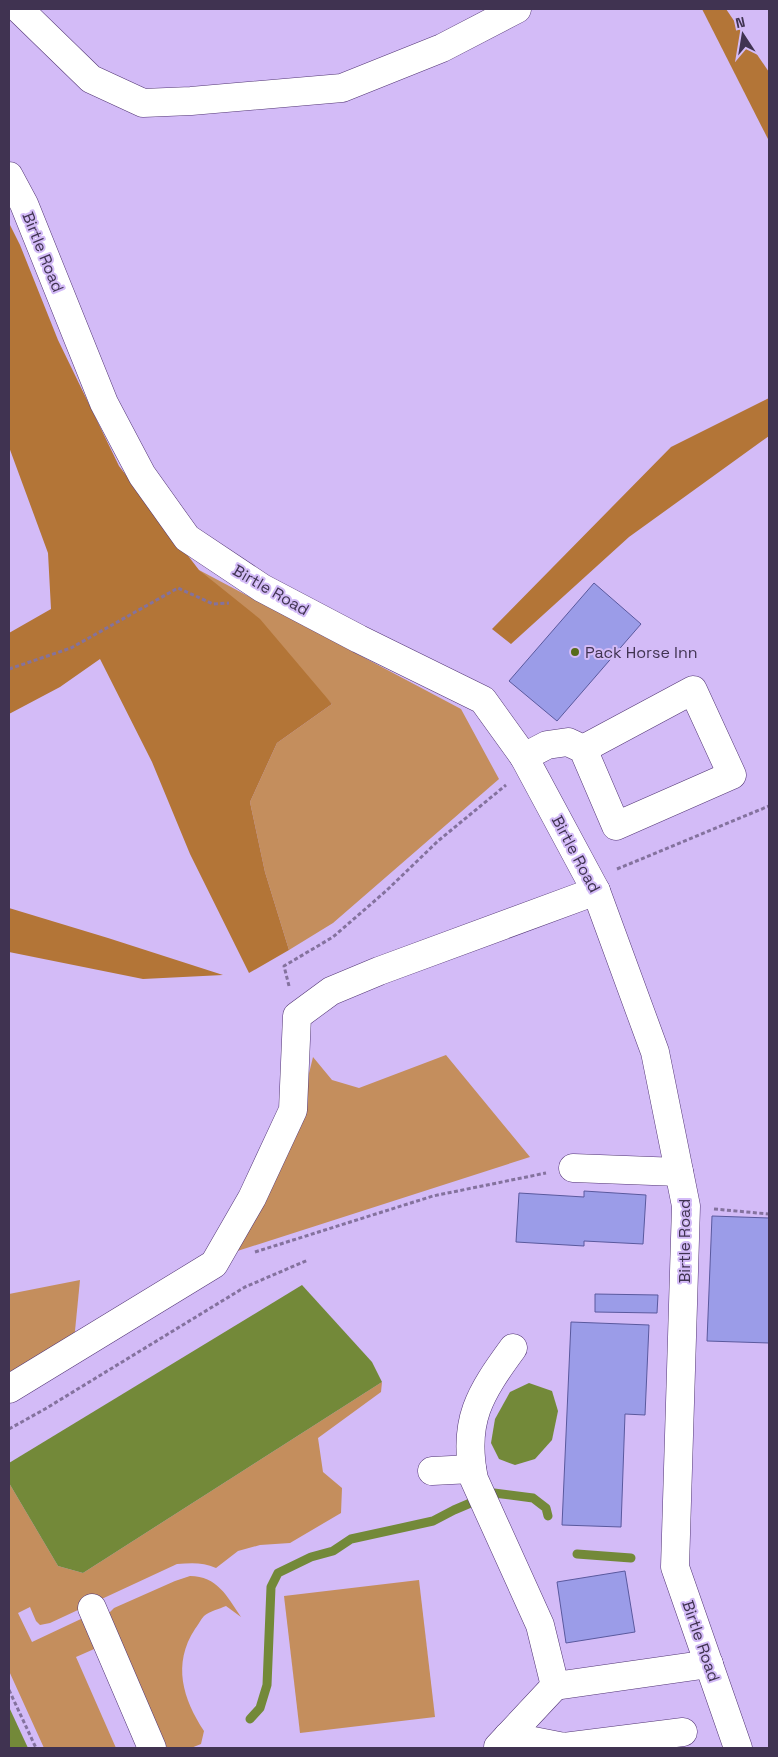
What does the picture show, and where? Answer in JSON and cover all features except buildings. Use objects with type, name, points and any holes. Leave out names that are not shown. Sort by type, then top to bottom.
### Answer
[{"type":"street","points":[[19,9],[91,79],[143,103],[191,101],[342,88],[442,48],[518,9]]},
{"type":"street","name":"Birtle Road","points":[[9,176],[24,204],[104,403],[142,475],[187,538],[262,588],[359,639],[483,700],[526,762],[594,885],[655,1052],[686,1206],[675,1567],[738,1748]]},
{"type":"street","points":[[526,762],[546,745],[568,742],[583,749],[616,826],[732,775],[693,690],[583,749]]},
{"type":"street","points":[[9,1389],[214,1264],[252,1198],[293,1110],[297,1016],[332,991],[594,885]]},
{"type":"street","points":[[573,1168],[679,1172]]},
{"type":"street","points":[[513,1348],[490,1379],[475,1408],[469,1444],[473,1474],[540,1625],[555,1686]]},
{"type":"street","points":[[432,1471],[473,1474]]},
{"type":"street","points":[[92,1608],[152,1748]]},
{"type":"street","points":[[503,1742],[555,1686],[709,1664]]},
{"type":"street","points":[[503,1742],[564,1748],[683,1732]]},
{"type":"path","points":[[9,669],[71,648],[178,588]]},
{"type":"path","points":[[297,1016],[284,966],[333,937],[386,891],[438,841],[526,762]]},
{"type":"path","points":[[594,885],[769,806]]},
{"type":"path","points":[[214,1264],[433,1196],[573,1168]]},
{"type":"path","points":[[686,1206],[769,1214]]},
{"type":"path","points":[[9,1429],[245,1287],[308,1260]]},
{"type":"path","points":[[9,1690],[36,1748]]},
{"type":"shaded area","points":[[702,9],[726,9],[769,72],[769,141]]},
{"type":"shaded area","points":[[9,223],[20,245],[58,340],[119,466],[199,570],[260,619],[332,704],[277,743],[250,802],[265,872],[289,950],[249,973],[190,854],[152,762],[100,659],[60,687],[9,714],[9,633],[51,609],[48,553],[9,447]]},
{"type":"shaded area","points":[[769,398],[769,436],[629,537],[511,644],[492,629],[671,447]]},
{"type":"shaded area","points":[[199,570],[461,709],[499,779],[333,923],[289,950],[265,872],[250,802],[277,743],[332,704]]},
{"type":"shaded area","points":[[9,908],[223,975],[143,979],[9,952]]},
{"type":"shaded area","points":[[446,1055],[530,1157],[228,1254],[299,1114],[313,1057],[332,1080],[359,1088]]},
{"type":"shaded area","points":[[80,1280],[74,1341],[9,1380],[9,1294]]},
{"type":"shaded area","points":[[302,1285],[372,1362],[382,1382],[83,1573],[58,1566],[9,1483],[9,1463]]},
{"type":"shaded area","points":[[382,1382],[381,1392],[318,1438],[323,1472],[342,1488],[341,1513],[290,1543],[260,1545],[238,1551],[216,1568],[202,1564],[177,1564],[50,1623],[40,1625],[36,1621],[30,1607],[18,1613],[32,1642],[83,1618],[101,1646],[76,1657],[116,1748],[44,1748],[9,1671],[9,1483],[58,1566],[83,1573]]},
{"type":"shaded area","points":[[529,1383],[552,1391],[558,1411],[552,1440],[535,1459],[515,1465],[499,1459],[491,1443],[495,1419],[510,1392]]},
{"type":"shaded area","points":[[190,1576],[207,1579],[214,1583],[226,1595],[241,1617],[226,1606],[204,1616],[195,1629],[188,1642],[182,1668],[183,1681],[190,1706],[204,1731],[201,1744],[191,1748],[167,1748],[107,1615],[114,1608]]},
{"type":"shaded area","points":[[419,1580],[435,1717],[300,1733],[284,1596]]},
{"type":"shaded area","points":[[9,1707],[28,1748],[9,1748]]},
{"type":"waterway","points":[[250,1719],[260,1708],[267,1685],[271,1587],[278,1573],[311,1557],[333,1551],[351,1539],[433,1521],[494,1493],[533,1498],[546,1508],[548,1516]]},
{"type":"waterway","points":[[577,1554],[631,1558]]},
{"type":"place","name":"Pack Horse Inn","points":[[575,652]]}]
